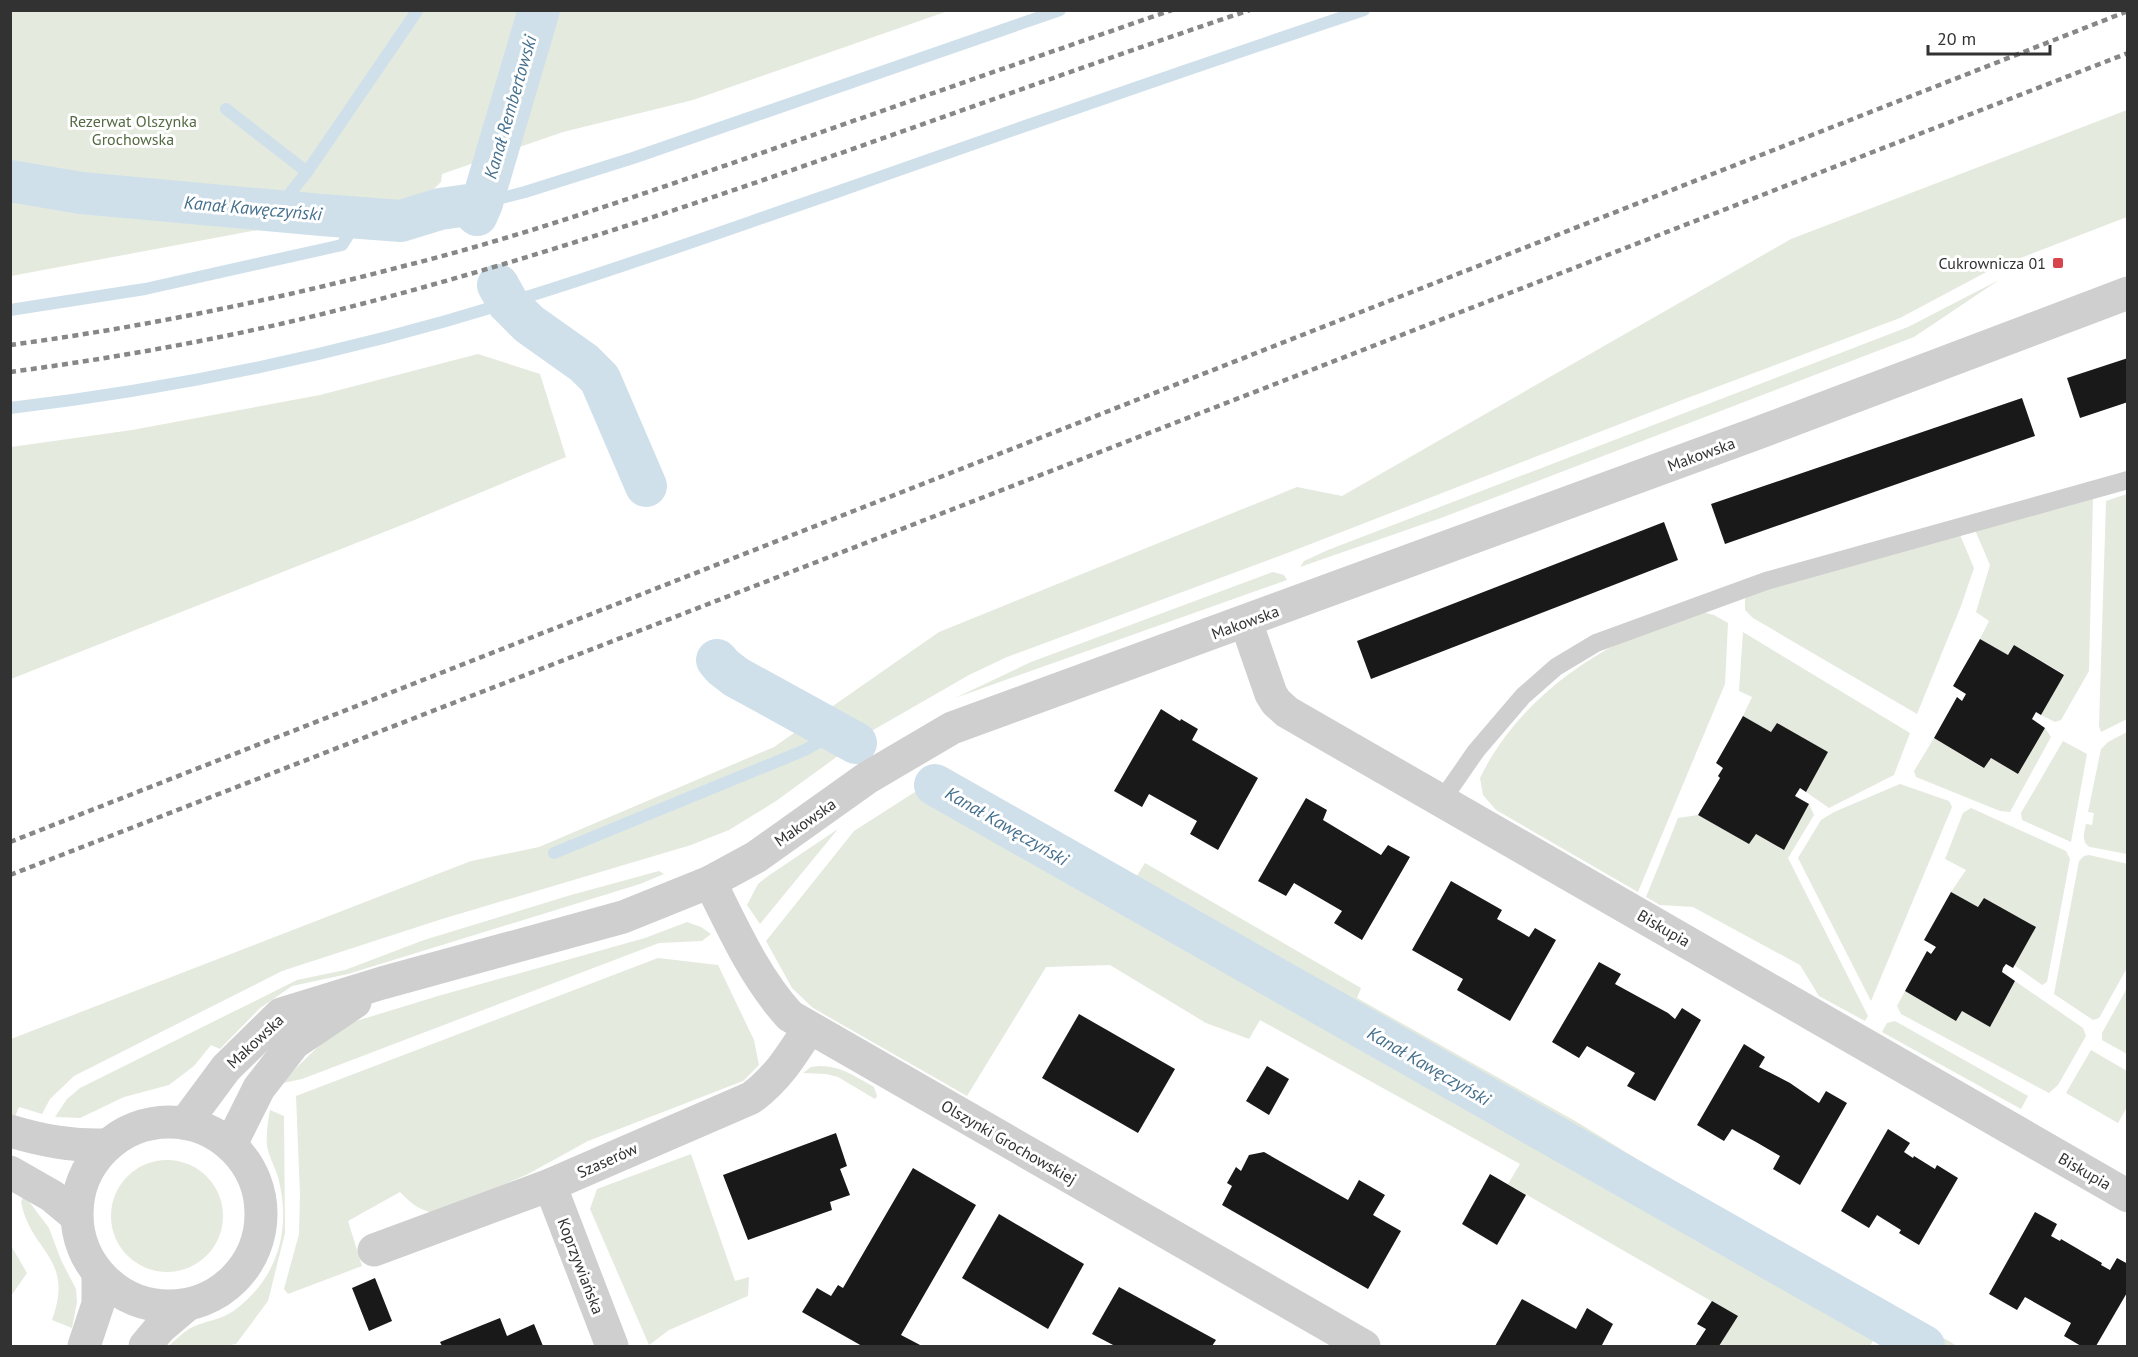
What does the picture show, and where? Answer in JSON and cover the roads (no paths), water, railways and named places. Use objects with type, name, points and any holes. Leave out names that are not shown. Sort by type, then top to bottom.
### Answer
[{"type":"street","name":"Makowska","points":[[186,1122],[226,1068],[281,1014],[382,983],[623,917],[710,882],[756,857],[867,778],[952,728],[1755,434],[2127,293]]},
{"type":"street","name":"Biskupia","points":[[1246,622],[1263,674],[1281,708],[2127,1196]]},
{"type":"street","name":"Olszynki Grochowskiej","points":[[710,882],[774,999],[790,1016],[1364,1347]]},
{"type":"street","name":"Makowska","points":[[231,1144],[259,1088],[294,1043],[382,983]]},
{"type":"street","name":"Szaserów","points":[[374,1250],[550,1185],[751,1098],[768,1085],[782,1069],[809,1028]]},
{"type":"street","points":[[146,1347],[160,1328],[186,1306],[227,1286],[248,1262],[260,1232],[261,1200],[251,1170],[231,1144],[210,1130],[186,1122],[144,1124],[106,1145],[82,1180],[76,1216],[84,1251],[98,1275],[125,1295],[154,1306],[186,1306]]},
{"type":"street","points":[[10,1131],[75,1146],[106,1145]]},
{"type":"street","points":[[10,1172],[52,1196],[76,1216]]},
{"type":"street","name":"Koprzywiańska","points":[[550,1185],[612,1347]]},
{"type":"street","points":[[84,1347],[98,1304],[98,1275]]},
{"type":"lane","points":[[1442,800],[1476,752],[1523,696],[1556,668],[1596,643],[1766,580],[2127,480]]},
{"type":"waterway","name":"Kanał Rembertowski","points":[[482,203],[539,10]]},
{"type":"waterway","points":[[482,203],[633,158],[1060,10]]},
{"type":"waterway","points":[[10,408],[200,379],[326,352],[449,320],[632,263],[1364,10]]},
{"type":"waterway","points":[[276,211],[307,172],[417,11]]},
{"type":"waterway","points":[[226,109],[307,172]]},
{"type":"waterway","name":"Kanał Kawęczyński","points":[[10,181],[81,193],[401,221],[440,209],[482,203],[477,215]]},
{"type":"waterway","points":[[10,310],[145,289],[342,245],[354,226],[396,232],[431,225],[440,209]]},
{"type":"waterway","name":"Kanał Kawęczyński","points":[[498,285],[508,303],[529,324],[584,363],[600,379],[646,486]]},
{"type":"waterway","name":"Kanał Kawęczyński","points":[[717,660],[736,677],[856,743]]},
{"type":"waterway","points":[[554,853],[805,750],[821,741],[828,728]]},
{"type":"waterway","name":"Kanał Kawęczyński","points":[[935,785],[1924,1346]]},
{"type":"railway","points":[[10,345],[110,330],[258,301],[447,255],[577,216],[1172,10]]},
{"type":"railway","points":[[10,372],[136,353],[219,337],[342,309],[457,278],[572,243],[799,168],[1250,10]]},
{"type":"railway","points":[[10,842],[2128,11]]},
{"type":"railway","points":[[10,875],[2128,53]]},
{"type":"place","name":"Cukrownicza 01","points":[[2058,263]]},
{"type":"park label","name":"Rezerwat Olszynka Grochowska","points":[[133,130]]}]
